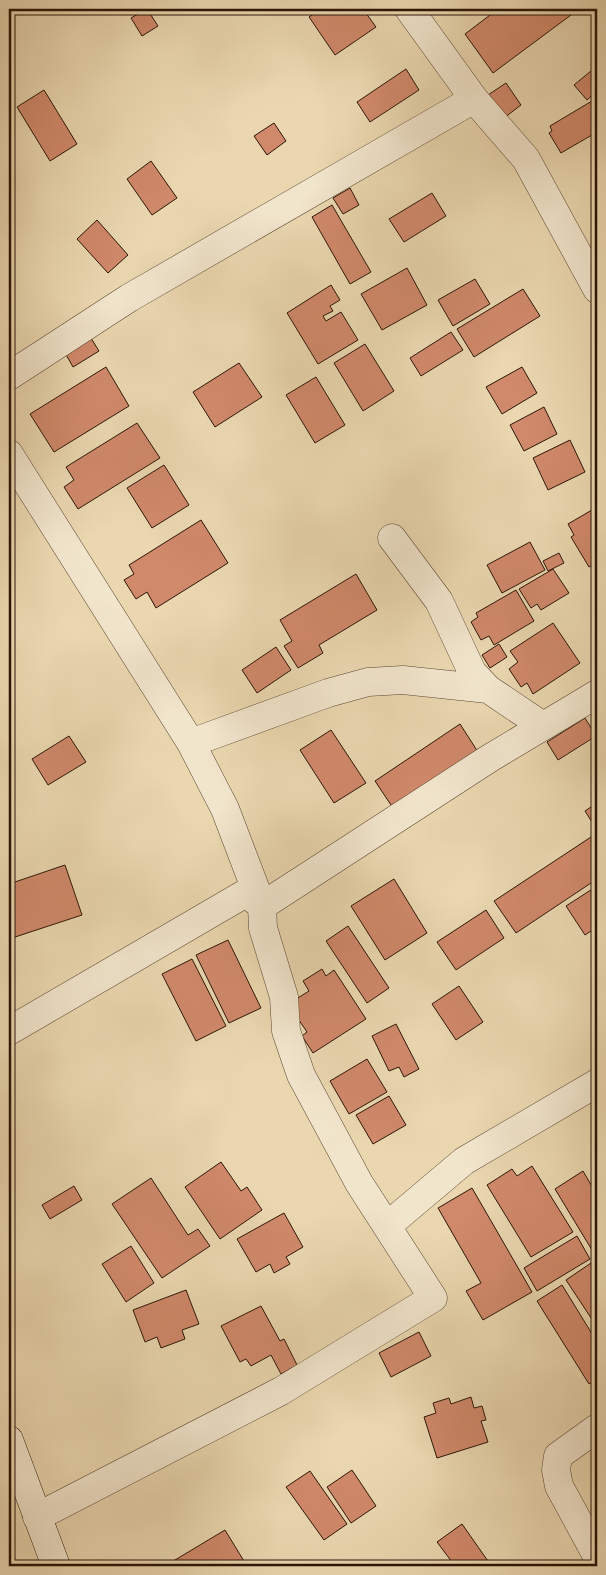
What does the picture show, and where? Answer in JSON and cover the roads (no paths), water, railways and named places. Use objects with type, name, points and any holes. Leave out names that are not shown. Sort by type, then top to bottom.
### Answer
[{"type":"street","points":[[409,9],[474,99],[526,159],[597,289]]},
{"type":"street","points":[[9,376],[129,298],[474,99]]},
{"type":"street","points":[[9,454],[192,743],[225,809],[262,906],[263,928],[284,997],[286,1032],[301,1075],[359,1183],[433,1298],[281,1391],[36,1517]]},
{"type":"street","points":[[392,538],[439,601],[472,672],[488,689],[543,726]]},
{"type":"street","points":[[192,743],[328,692],[368,682],[402,680],[488,689]]},
{"type":"street","points":[[262,906],[490,758],[597,694]]},
{"type":"street","points":[[9,1031],[246,893],[262,906]]},
{"type":"street","points":[[387,1226],[464,1161],[597,1083]]},
{"type":"street","points":[[587,1566],[597,1558],[559,1486],[556,1470],[558,1456],[597,1428]]},
{"type":"street","points":[[9,1440],[36,1517],[56,1566]]}]
